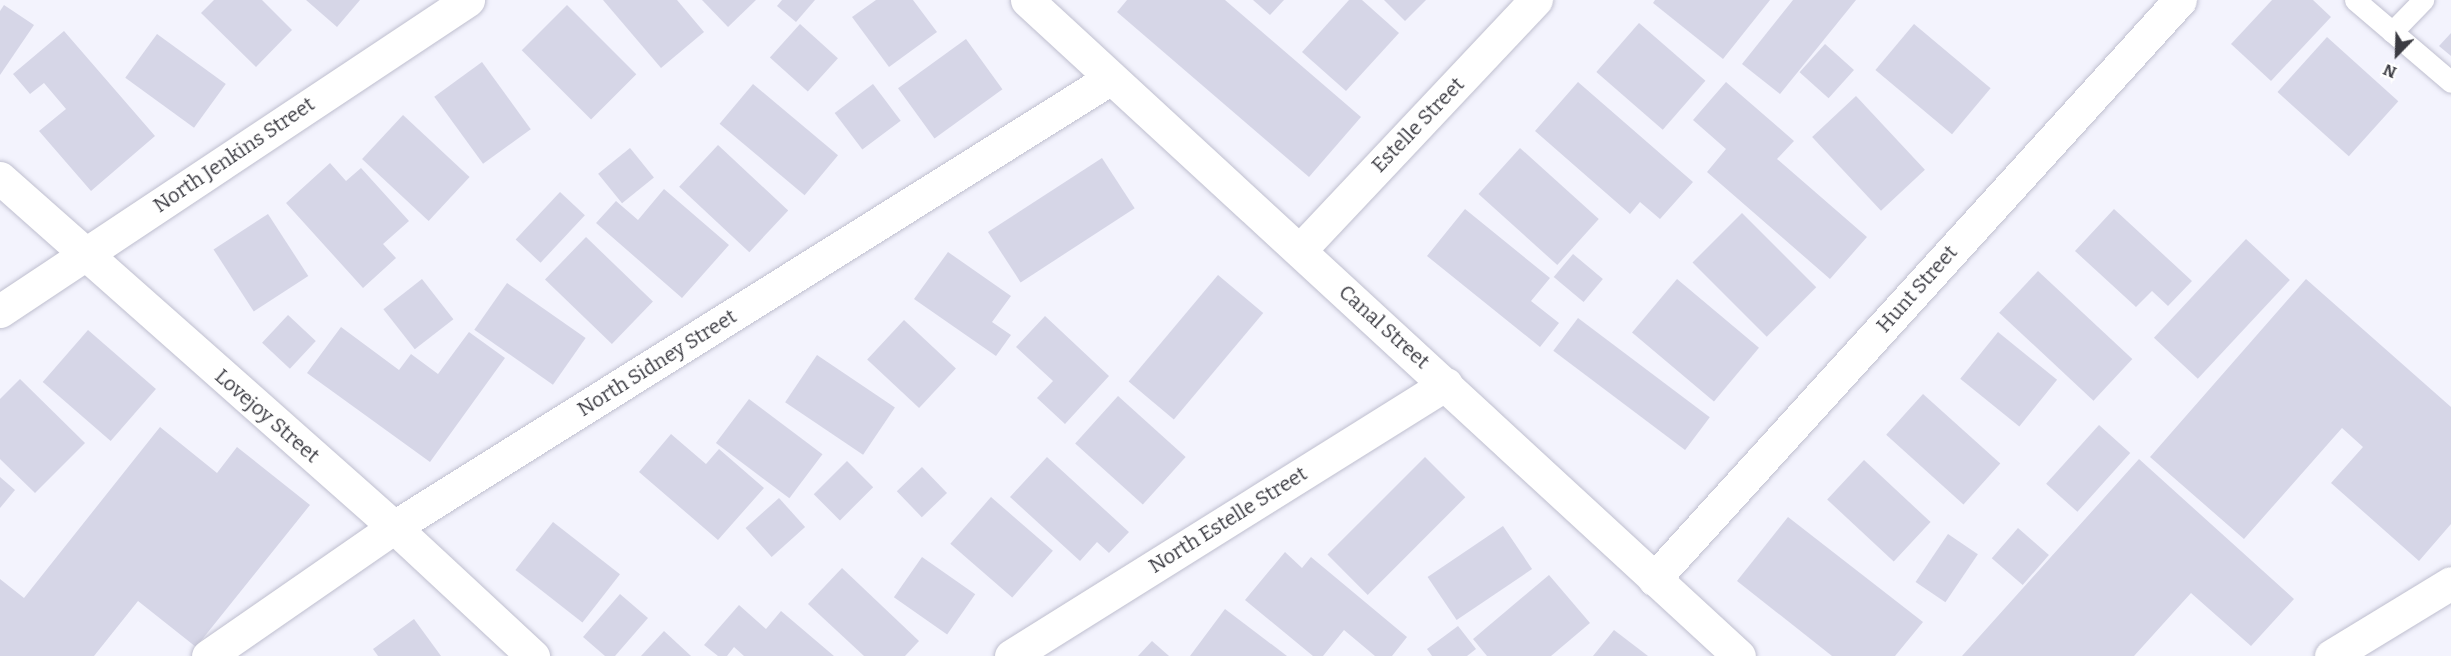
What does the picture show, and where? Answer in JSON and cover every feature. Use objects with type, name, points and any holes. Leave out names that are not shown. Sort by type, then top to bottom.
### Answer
[{"type":"street","name":"North Jenkins Street","points":[[0,311],[468,0]]},
{"type":"street","name":"Canal Street","points":[[1027,0],[1739,656]]},
{"type":"street","name":"Estelle Street","points":[[1300,250],[1536,0]]},
{"type":"street","name":"Hunt Street","points":[[1654,579],[2181,0]]},
{"type":"street","name":"North Sidney Street","points":[[208,656],[394,527],[1111,78]]},
{"type":"street","name":"Lovejoy Street","points":[[0,178],[84,255],[394,527],[533,656]]},
{"type":"street","name":"North Estelle Street","points":[[1011,656],[1446,384]]},
{"type":"street","points":[[2331,656],[2451,584]]},
{"type":"lane","points":[[2355,0],[2451,82]]},
{"type":"lane","points":[[2392,32],[2423,0]]},
{"type":"building","points":[[214,0],[262,0],[292,30],[256,67],[201,13]]},
{"type":"building","points":[[306,0],[360,0],[337,27]]},
{"type":"building","points":[[603,0],[677,0],[704,32],[661,68]]},
{"type":"building","points":[[702,0],[756,0],[728,27]]},
{"type":"building","points":[[782,0],[815,0],[796,22],[777,6]]},
{"type":"building","points":[[876,0],[913,0],[937,32],[889,67],[852,17]]},
{"type":"building","points":[[1127,0],[1225,0],[1361,117],[1309,177],[1117,12]]},
{"type":"building","points":[[1253,0],[1284,0],[1270,15]]},
{"type":"building","points":[[1349,0],[1362,0],[1399,33],[1346,91],[1302,52]]},
{"type":"building","points":[[1384,0],[1426,0],[1405,21]]},
{"type":"building","points":[[1655,0],[1770,0],[1723,59],[1653,3]]},
{"type":"building","points":[[1793,0],[1856,0],[1780,94],[1742,64]]},
{"type":"building","points":[[2272,0],[2313,0],[2331,17],[2271,81],[2231,44]]},
{"type":"building","points":[[4,5],[34,25],[0,75],[0,11]]},
{"type":"building","points":[[567,5],[636,74],[591,120],[522,50]]},
{"type":"building","points":[[1639,23],[1705,81],[1663,130],[1596,72]]},
{"type":"building","points":[[800,24],[838,58],[808,92],[770,57]]},
{"type":"building","points":[[1914,24],[1991,88],[1952,134],[1875,70]]},
{"type":"building","points":[[64,31],[155,136],[91,191],[39,131],[66,109],[44,83],[30,94],[13,74]]},
{"type":"building","points":[[2451,33],[2451,56],[2439,46]]},
{"type":"building","points":[[157,34],[226,84],[194,128],[125,78]]},
{"type":"building","points":[[2327,37],[2398,101],[2349,156],[2277,92]]},
{"type":"building","points":[[966,39],[1002,89],[934,139],[898,88]]},
{"type":"building","points":[[1825,44],[1854,70],[1829,98],[1800,72]]},
{"type":"building","points":[[482,62],[531,129],[483,164],[434,97]]},
{"type":"building","points":[[1578,82],[1693,182],[1660,219],[1640,202],[1630,214],[1535,131]]},
{"type":"building","points":[[1726,82],[1794,141],[1777,159],[1867,237],[1830,279],[1707,172],[1726,149],[1693,120]]},
{"type":"building","points":[[753,84],[838,155],[805,195],[720,124]]},
{"type":"building","points":[[873,84],[901,121],[862,150],[835,113]]},
{"type":"building","points":[[1856,96],[1925,170],[1881,211],[1812,137]]},
{"type":"building","points":[[403,115],[470,177],[429,221],[362,159]]},
{"type":"building","points":[[718,145],[788,210],[749,252],[679,187]]},
{"type":"building","points":[[630,148],[654,178],[622,203],[598,174]]},
{"type":"building","points":[[1520,148],[1599,219],[1557,265],[1479,194]]},
{"type":"building","points":[[1102,158],[1135,208],[1021,282],[988,232]]},
{"type":"building","points":[[330,163],[346,181],[361,168],[409,221],[383,244],[396,258],[363,288],[286,203]]},
{"type":"building","points":[[664,189],[729,245],[682,298],[596,223],[616,201],[638,220]]},
{"type":"building","points":[[560,192],[585,215],[541,263],[516,240]]},
{"type":"building","points":[[1465,209],[1550,278],[1531,301],[1559,323],[1540,347],[1427,256]]},
{"type":"building","points":[[2114,209],[2192,281],[2168,306],[2152,291],[2136,307],[2075,251]]},
{"type":"building","points":[[1742,213],[1816,287],[1767,337],[1693,262]]},
{"type":"building","points":[[268,214],[308,276],[254,311],[213,249]]},
{"type":"building","points":[[586,237],[653,302],[612,344],[545,279]]},
{"type":"building","points":[[2246,239],[2290,280],[2198,379],[2154,338]]},
{"type":"building","points":[[948,252],[1011,296],[992,322],[1011,335],[996,356],[914,299]]},
{"type":"building","points":[[1573,254],[1603,279],[1584,302],[1554,277]]},
{"type":"building","points":[[2038,271],[2132,359],[2093,401],[1999,313]]},
{"type":"building","points":[[1218,275],[1263,313],[1174,419],[1129,381]]},
{"type":"building","points":[[422,279],[453,319],[415,349],[383,309]]},
{"type":"building","points":[[1677,279],[1759,348],[1714,401],[1632,333]]},
{"type":"building","points":[[2306,279],[2451,407],[2451,524],[2419,561],[2331,483],[2363,447],[2342,428],[2244,539],[2150,457]]},
{"type":"building","points":[[507,283],[586,338],[553,385],[474,330]]},
{"type":"building","points":[[288,315],[316,341],[290,369],[262,343]]},
{"type":"building","points":[[1045,316],[1109,376],[1065,424],[1037,398],[1053,381],[1016,347]]},
{"type":"building","points":[[1578,318],[1710,417],[1685,450],[1553,351]]},
{"type":"building","points":[[904,320],[956,368],[919,408],[867,359]]},
{"type":"building","points":[[341,327],[399,370],[411,354],[438,374],[469,332],[505,358],[430,462],[307,373]]},
{"type":"building","points":[[88,330],[156,389],[111,441],[43,382]]},
{"type":"building","points":[[1998,332],[2057,380],[2019,426],[1960,379]]},
{"type":"building","points":[[817,355],[895,408],[863,455],[785,402]]},
{"type":"building","points":[[20,379],[85,443],[35,493],[0,459],[0,399]]},
{"type":"building","points":[[1923,394],[2000,464],[1963,504],[1886,435]]},
{"type":"building","points":[[1118,396],[1186,457],[1143,504],[1075,444]]},
{"type":"building","points":[[749,399],[822,454],[789,498],[716,443]]},
{"type":"building","points":[[2099,425],[2130,453],[2077,512],[2046,484]]},
{"type":"building","points":[[160,427],[217,473],[237,447],[310,505],[196,647],[138,601],[94,656],[0,656],[0,579],[24,598]]},
{"type":"building","points":[[671,434],[706,464],[719,449],[764,488],[718,540],[639,472]]},
{"type":"building","points":[[1047,457],[1129,532],[1109,553],[1097,542],[1080,561],[1010,497]]},
{"type":"building","points":[[1425,457],[1465,497],[1368,595],[1327,555]]},
{"type":"building","points":[[2139,459],[2294,599],[2251,646],[2191,593],[2134,656],[1962,656]]},
{"type":"building","points":[[1864,460],[1931,522],[1894,562],[1827,499]]},
{"type":"building","points":[[847,461],[873,487],[840,520],[814,494]]},
{"type":"building","points":[[922,467],[947,493],[922,517],[897,491]]},
{"type":"building","points":[[0,477],[15,490],[0,508]]},
{"type":"building","points":[[991,497],[1053,551],[1012,598],[950,544]]},
{"type":"building","points":[[779,498],[805,527],[772,557],[746,528]]},
{"type":"building","points":[[1788,517],[1923,622],[1895,656],[1832,656],[1737,581]]},
{"type":"building","points":[[553,522],[620,574],[582,622],[515,570]]},
{"type":"building","points":[[1503,526],[1532,569],[1457,620],[1428,577]]},
{"type":"building","points":[[2018,528],[2049,555],[2023,585],[1992,558]]},
{"type":"building","points":[[1948,534],[1978,554],[1945,602],[1916,582]]},
{"type":"building","points":[[1285,552],[1302,568],[1311,557],[1407,637],[1392,656],[1375,656],[1344,630],[1323,656],[1313,656],[1245,600]]},
{"type":"building","points":[[922,557],[975,594],[947,634],[894,597]]},
{"type":"building","points":[[842,568],[919,641],[905,656],[864,656],[808,604]]},
{"type":"building","points":[[1549,575],[1590,623],[1551,656],[1487,656],[1473,639]]},
{"type":"building","points":[[620,594],[648,618],[615,656],[605,656],[583,637]]},
{"type":"building","points":[[739,605],[766,629],[781,611],[834,656],[744,656],[734,647],[727,656],[718,656],[704,645]]},
{"type":"building","points":[[1225,609],[1287,656],[1190,656]]},
{"type":"building","points":[[414,619],[441,656],[378,656],[373,649]]},
{"type":"building","points":[[1458,626],[1476,649],[1467,656],[1432,656],[1427,649]]},
{"type":"building","points":[[1614,630],[1648,656],[1593,656]]},
{"type":"building","points":[[664,631],[691,656],[641,656]]},
{"type":"building","points":[[1152,641],[1169,656],[1138,656]]}]
